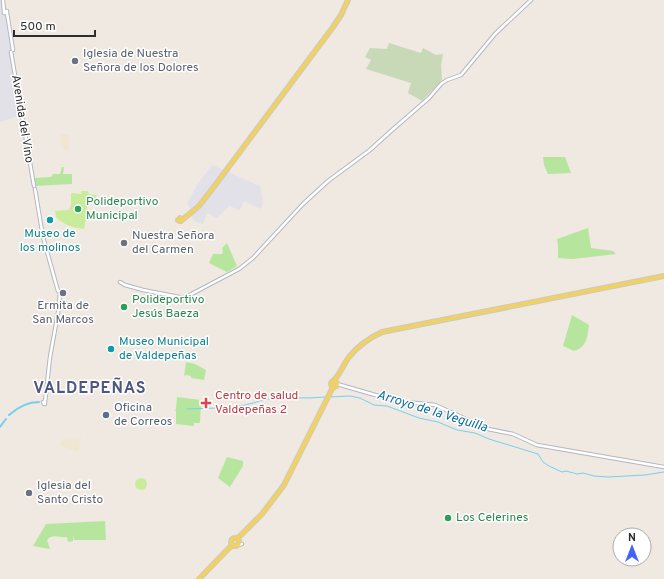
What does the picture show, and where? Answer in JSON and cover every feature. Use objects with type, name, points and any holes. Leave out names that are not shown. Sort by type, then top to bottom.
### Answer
[{"type":"main road","points":[[180,220],[199,206],[333,27],[348,0]]},
{"type":"main road","points":[[200,579],[262,514],[284,485],[338,375],[349,357],[357,348],[370,338],[382,332],[664,276]]},
{"type":"street","name":"Avenida del Vino","points":[[4,0],[43,237],[59,292],[58,313],[44,402]]},
{"type":"street","points":[[120,282],[141,290],[184,298],[231,274],[253,258],[269,243],[303,204],[328,181],[370,150],[429,98],[441,84],[461,75],[495,34],[531,0]]},
{"type":"street","points":[[334,385],[396,401],[435,405],[488,430],[513,434],[536,445],[664,467]]},
{"type":"shaded area","points":[[0,0],[3,0],[22,115],[0,122]]},
{"type":"shaded area","points":[[60,134],[69,135],[69,150],[63,150]]},
{"type":"shaded area","points":[[212,165],[260,186],[263,203],[261,209],[244,201],[240,210],[229,206],[217,218],[207,213],[203,224],[196,222],[191,216],[208,194],[206,193],[199,205],[192,210],[187,204],[197,185]]},
{"type":"shaded area","points":[[80,436],[78,452],[59,445],[64,438],[79,440]]},
{"type":"green space","points":[[389,43],[421,53],[423,48],[436,55],[443,54],[441,65],[442,80],[422,101],[408,93],[411,83],[366,69],[371,60],[365,57],[370,48],[387,49]]},
{"type":"green space","points":[[543,157],[565,157],[571,173],[548,174],[544,165]]},
{"type":"green space","points":[[62,167],[64,167],[63,174],[72,174],[72,184],[36,186],[34,178],[51,177],[53,174],[60,174]]},
{"type":"green space","name":"Polideportivo Municipal","points":[[81,191],[88,191],[89,194],[97,195],[95,202],[90,201],[88,203],[84,229],[65,224],[56,217],[55,211],[69,210],[71,205],[71,193],[81,194]]},
{"type":"green space","points":[[588,228],[591,248],[613,251],[616,254],[573,259],[558,258],[557,239]]},
{"type":"green space","points":[[227,243],[237,266],[227,272],[209,263],[213,254],[222,254],[222,248]]},
{"type":"green space","points":[[572,315],[589,325],[586,341],[582,347],[574,351],[563,346]]},
{"type":"green space","points":[[186,362],[195,364],[206,370],[204,380],[191,378],[191,376],[186,375],[184,376]]},
{"type":"green space","points":[[177,397],[201,400],[200,423],[194,423],[194,426],[176,424],[175,410]]},
{"type":"green space","points":[[227,457],[243,461],[243,466],[230,487],[218,478]]},
{"type":"green space","points":[[141,478],[145,480],[147,484],[145,488],[141,490],[137,488],[135,484],[137,480]]},
{"type":"green space","points":[[105,521],[106,540],[74,540],[73,535],[73,541],[68,542],[67,537],[53,536],[47,540],[50,549],[33,546],[46,524]]},
{"type":"waterway","name":"Arroyo de la Veguilla","points":[[330,397],[350,396],[360,398],[374,405],[387,406],[419,418],[438,422],[457,430],[475,433],[489,439],[538,454],[543,462],[562,472],[566,471],[577,474],[583,473],[594,476],[608,477],[645,475],[664,472]]},
{"type":"waterway","name":"Arroyo de la Veguilla","points":[[187,409],[234,407],[267,399],[326,397]]},
{"type":"waterway","name":"Arroyo de la Veguilla","points":[[9,415],[23,406],[39,402]]},
{"type":"waterway","name":"Arroyo de la Veguilla","points":[[0,427],[6,419]]},
{"type":"place","name":"Iglesia de Nuestra Señora de los Dolores","points":[[75,61]]},
{"type":"place","name":"Polideportivo Municipal","points":[[78,209]]},
{"type":"place","name":"Museo de los molinos","points":[[50,220]]},
{"type":"place","name":"Nuestra Señora del Carmen","points":[[124,243]]},
{"type":"place","name":"Ermita de San Marcos","points":[[63,293]]},
{"type":"place","name":"Polideportivo Jesús Baeza","points":[[124,307]]},
{"type":"place","name":"Museo Municipal de Valdepeñas","points":[[111,349]]},
{"type":"place","name":"Centro de salud Valdepeñas 2","points":[[206,403]]},
{"type":"place","name":"Oficina de Correos","points":[[106,415]]},
{"type":"place","name":"Iglesia del Santo Cristo","points":[[29,493]]},
{"type":"place","name":"Los Celerines","points":[[448,518]]},
{"type":"district","name":"VALDEPEÑAS","points":[[90,389]]}]
